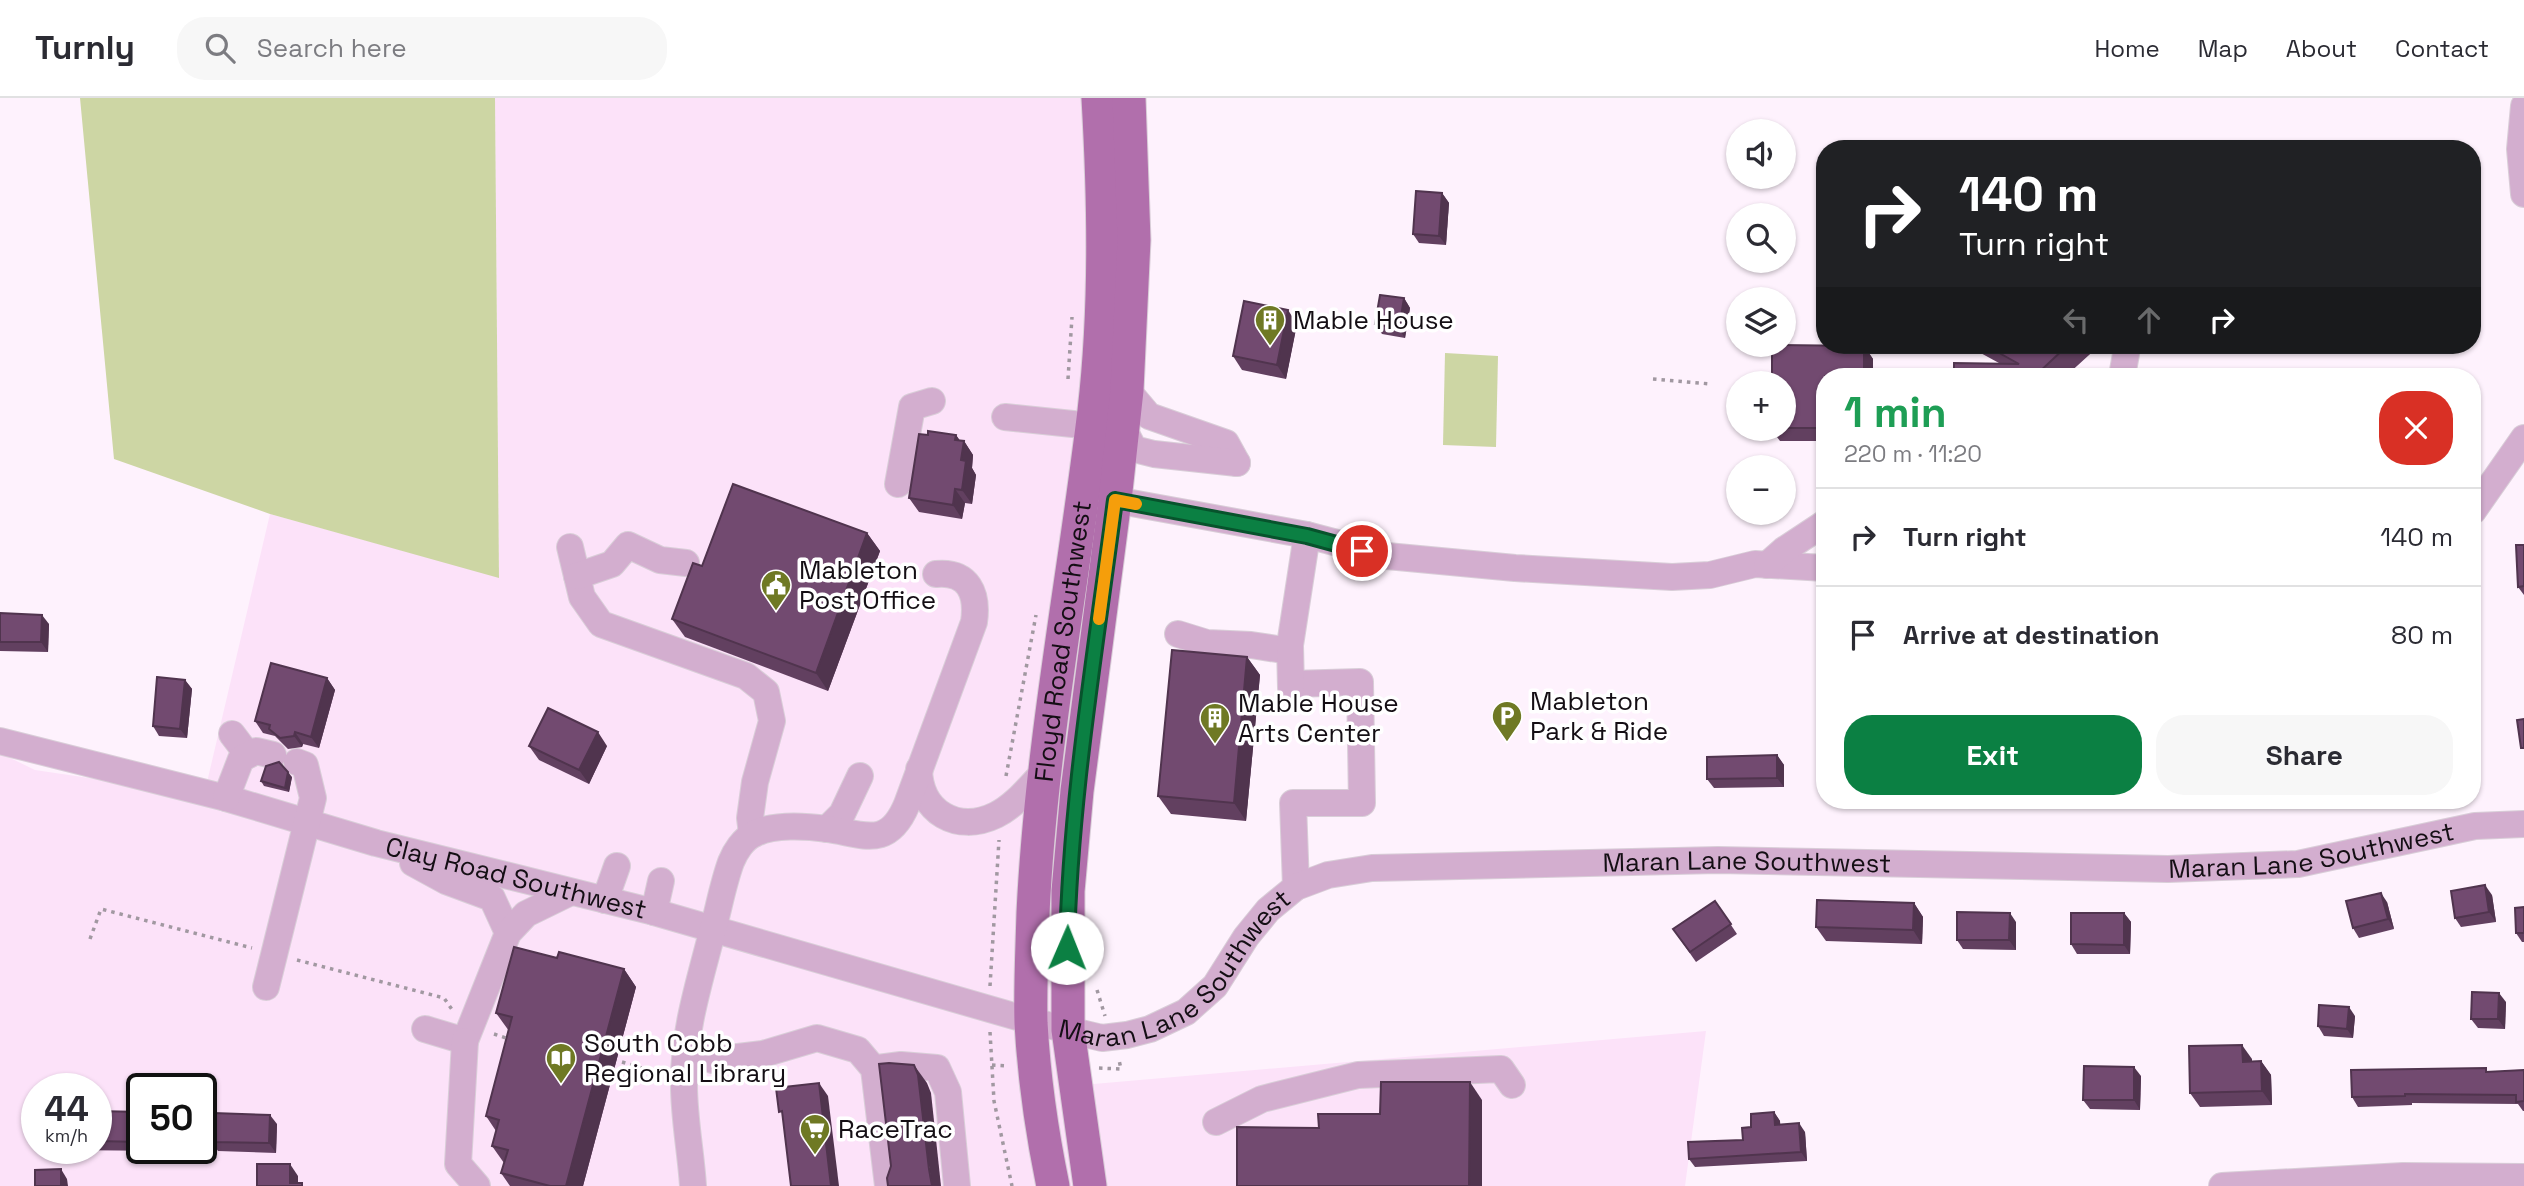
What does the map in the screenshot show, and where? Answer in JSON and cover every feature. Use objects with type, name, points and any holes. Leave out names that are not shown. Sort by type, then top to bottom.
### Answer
[{"type":"main road","name":"Floyd Road Southwest","points":[[1090,1186],[1068,1030],[1068,891],[1077,791],[1115,500],[1107,427],[1102,314],[1103,189],[1098,98]]},
{"type":"main road","name":"Floyd Road Southwest","points":[[1053,1186],[1035,1067],[1031,1021],[1037,836],[1045,771],[1107,427],[1127,390],[1134,253],[1129,98]]},
{"type":"street","points":[[2524,106],[2520,149],[2524,194]]},
{"type":"street","points":[[1102,277],[1112,327],[1110,385],[1102,457],[1115,500],[1307,536],[1387,556],[1515,568],[1672,577],[1710,575],[1755,564],[1816,568]]},
{"type":"street","points":[[1005,417],[1107,427],[1134,449],[1154,454],[1237,463],[1226,443],[1149,416],[1127,390]]},
{"type":"street","points":[[898,484],[912,407],[932,401]]},
{"type":"street","points":[[2481,500],[2524,438]]},
{"type":"street","points":[[1767,565],[1816,530]]},
{"type":"street","points":[[1296,887],[1293,803],[1362,803],[1360,682],[1291,686],[1290,651],[1307,536]]},
{"type":"street","points":[[577,576],[612,564],[628,545],[660,560],[686,564]]},
{"type":"street","points":[[570,547],[582,597],[601,624],[746,676],[766,692],[772,721],[755,782],[750,818],[752,834]]},
{"type":"street","points":[[694,1186],[684,1085],[685,1050],[701,972],[732,860],[743,842],[752,834],[766,829],[827,829],[860,837],[872,836],[890,828],[903,812],[974,622],[975,600],[966,581],[945,573],[936,574]]},
{"type":"street","points":[[1178,634],[1207,643],[1251,645],[1290,651]]},
{"type":"street","points":[[232,734],[273,757],[305,765],[313,798],[267,987]]},
{"type":"street","name":"Clay Road Southwest","points":[[0,741],[226,798],[376,843],[654,912],[1031,1021]]},
{"type":"street","points":[[226,798],[241,759],[273,757]]},
{"type":"street","points":[[919,767],[921,790],[932,809],[951,819],[967,821],[982,820],[1011,806],[1045,771]]},
{"type":"street","points":[[827,829],[842,814],[860,776]]},
{"type":"street","name":"Maran Lane Southwest","points":[[1031,1021],[1102,1038],[1127,1035],[1150,1028],[1186,1012],[1215,986],[1246,937],[1268,910],[1296,887],[1328,875],[1372,868],[1718,860],[2168,869],[2298,864],[2475,826],[2524,824]]},
{"type":"street","points":[[376,843],[446,881],[492,898],[508,933]]},
{"type":"street","points":[[605,900],[617,866]]},
{"type":"street","points":[[654,912],[661,881]]},
{"type":"street","points":[[477,1186],[458,1164],[465,1041],[508,933],[526,914],[572,892]]},
{"type":"street","points":[[425,1029],[465,1041]]},
{"type":"street","points":[[685,1050],[713,1060],[763,1054],[817,1038],[858,1051],[874,1069],[888,1186]]},
{"type":"street","points":[[874,1069],[901,1065],[937,1068],[948,1093],[957,1186]]},
{"type":"street","points":[[1216,1122],[1262,1100],[1358,1075],[1501,1069],[1512,1085]]},
{"type":"street","points":[[2222,1186],[2524,1177]]},
{"type":"path","points":[[1653,379],[1711,384]]},
{"type":"path","points":[[90,939],[101,909],[261,950]]},
{"type":"path","points":[[294,959],[444,998],[454,1013]]},
{"type":"path","points":[[622,1062],[661,1074]]},
{"type":"shaded area","points":[[495,98],[1121,98],[1128,366],[1057,1017],[1059,1087],[1706,1031],[1685,1186],[0,1186],[0,753],[35,770],[204,795],[270,514],[499,577]]},
{"type":"green space","points":[[80,98],[495,98],[499,578],[270,514],[114,459]]},
{"type":"green space","points":[[1445,353],[1498,356],[1496,447],[1443,445]]},
{"type":"building","points":[[1416,191],[1442,193],[1439,236],[1413,234]]},
{"type":"building","points":[[1380,295],[1404,298],[1399,329],[1375,324]]},
{"type":"building","points":[[1244,301],[1288,310],[1277,365],[1233,356]]},
{"type":"building","points":[[1796,345],[1816,345],[1816,354],[1864,354],[1864,368],[1816,368],[1816,428],[1796,428],[1796,371],[1772,371],[1772,357],[1796,357]]},
{"type":"building","points":[[2001,354],[2058,354],[2044,368],[1954,368],[1954,363],[2019,364]]},
{"type":"building","points":[[928,431],[956,435],[955,440],[964,441],[961,460],[966,461],[962,490],[955,489],[953,505],[909,498],[919,434],[928,435]]},
{"type":"building","name":"Mableton Post Office","points":[[733,484],[867,533],[816,673],[672,619],[693,563],[702,566]]},
{"type":"building","points":[[2516,545],[2524,545],[2524,586],[2518,587]]},
{"type":"building","points":[[0,613],[42,615],[41,642],[0,642]]},
{"type":"building","name":"Mable House Arts Center","points":[[1172,650],[1247,657],[1234,803],[1158,796]]},
{"type":"building","points":[[271,663],[327,678],[311,737],[295,732],[294,736],[280,738],[269,729],[270,725],[255,721]]},
{"type":"building","points":[[157,677],[185,680],[180,729],[153,726]]},
{"type":"building","points":[[548,708],[598,732],[579,770],[529,746]]},
{"type":"building","points":[[2524,719],[2524,748],[2521,748],[2517,720]]},
{"type":"building","points":[[1777,755],[1777,778],[1707,779],[1707,757]]},
{"type":"building","points":[[279,762],[288,772],[285,788],[261,781],[266,766]]},
{"type":"building","points":[[2485,885],[2489,912],[2455,918],[2451,891]]},
{"type":"building","points":[[2381,893],[2388,919],[2353,928],[2346,901]]},
{"type":"building","points":[[1817,900],[1914,903],[1913,930],[1816,927]]},
{"type":"building","points":[[1715,901],[1731,924],[1690,952],[1673,929]]},
{"type":"building","points":[[2524,907],[2524,933],[2516,933],[2515,908]]},
{"type":"building","points":[[1957,912],[2010,913],[2009,940],[1957,940]]},
{"type":"building","points":[[2071,913],[2124,913],[2124,945],[2071,944]]},
{"type":"building","name":"South Cobb Regional Library","points":[[514,947],[557,958],[559,952],[624,969],[566,1186],[550,1186],[501,1173],[508,1150],[492,1146],[499,1120],[486,1116],[512,1017],[496,1013]]},
{"type":"building","points":[[2472,992],[2499,993],[2498,1019],[2471,1019]]},
{"type":"building","points":[[2319,1005],[2349,1007],[2347,1029],[2318,1026]]},
{"type":"building","points":[[2242,1045],[2243,1062],[2261,1061],[2262,1091],[2190,1093],[2189,1046]]},
{"type":"building","points":[[879,1064],[914,1065],[918,1075],[932,1186],[888,1186],[887,1178],[891,1166]]},
{"type":"building","points":[[2084,1066],[2134,1067],[2134,1100],[2083,1100]]},
{"type":"building","points":[[2486,1068],[2486,1072],[2524,1070],[2524,1101],[2516,1102],[2516,1095],[2405,1094],[2352,1097],[2351,1070]]},
{"type":"building","points":[[1381,1082],[1470,1082],[1469,1186],[1237,1186],[1237,1127],[1319,1128],[1318,1114],[1380,1114]]},
{"type":"building","name":"RaceTrac","points":[[819,1083],[831,1186],[791,1186],[782,1111],[779,1112],[776,1088]]},
{"type":"building","points":[[112,1111],[126,1112],[126,1142],[112,1141]]},
{"type":"building","points":[[1774,1112],[1775,1125],[1799,1123],[1801,1152],[1689,1159],[1688,1142],[1743,1140],[1742,1128],[1751,1127],[1751,1114]]},
{"type":"building","points":[[217,1113],[270,1115],[269,1143],[217,1142]]},
{"type":"building","points":[[257,1164],[290,1164],[290,1183],[302,1183],[302,1186],[257,1186]]},
{"type":"building","points":[[61,1169],[61,1186],[35,1186],[35,1170]]},
{"type":"slow traffic","points":[[1099,619],[1115,500],[1136,504]]},
{"type":"place","name":"Mable House","points":[[1270,347]]},
{"type":"place","name":"Mableton Post Office","points":[[776,612]]},
{"type":"place","name":"Mableton Park & Ride","points":[[1507,743]]},
{"type":"place","name":"Mable House Arts Center","points":[[1215,745]]},
{"type":"place","name":"South Cobb Regional Library","points":[[561,1085]]},
{"type":"place","name":"RaceTrac","points":[[815,1156]]},
{"type":"route","points":[[1067,948],[1068,891],[1077,791],[1115,500],[1307,536],[1362,551]]}]
